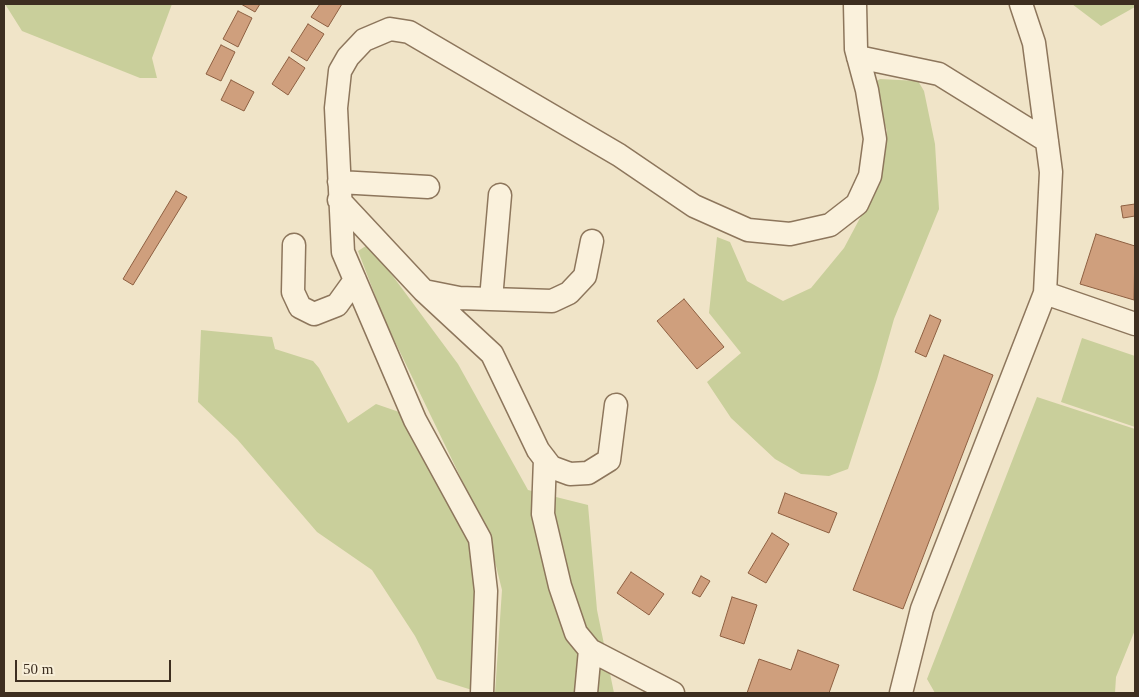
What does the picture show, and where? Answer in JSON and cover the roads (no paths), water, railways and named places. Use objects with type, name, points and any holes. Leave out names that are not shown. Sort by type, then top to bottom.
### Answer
[{"type":"lane","points":[[482,693],[486,592],[480,539],[415,420],[343,252],[336,108],[340,71],[348,57],[364,40],[390,29],[409,32],[619,155],[694,206],[748,230],[790,234],[830,225],[857,204],[870,176],[875,139],[858,57],[855,4]]},
{"type":"lane","points":[[901,693],[922,609],[1045,293],[1051,172],[1034,43],[1021,4]]},
{"type":"lane","points":[[858,57],[939,74],[1047,141]]},
{"type":"lane","points":[[339,191],[428,187]]},
{"type":"lane","points":[[339,191],[424,291],[492,354],[538,450],[551,467],[570,474],[588,473],[609,460],[616,405]]},
{"type":"lane","points":[[492,299],[500,195]]},
{"type":"lane","points":[[424,291],[459,298],[552,301],[569,293],[586,276],[592,240]]},
{"type":"lane","points":[[294,246],[293,292],[300,307],[314,314],[337,305],[355,280]]},
{"type":"lane","points":[[1045,293],[1135,324]]},
{"type":"lane","points":[[545,458],[543,514],[556,568],[576,634],[590,650],[673,693]]},
{"type":"lane","points":[[586,693],[590,650]]}]
